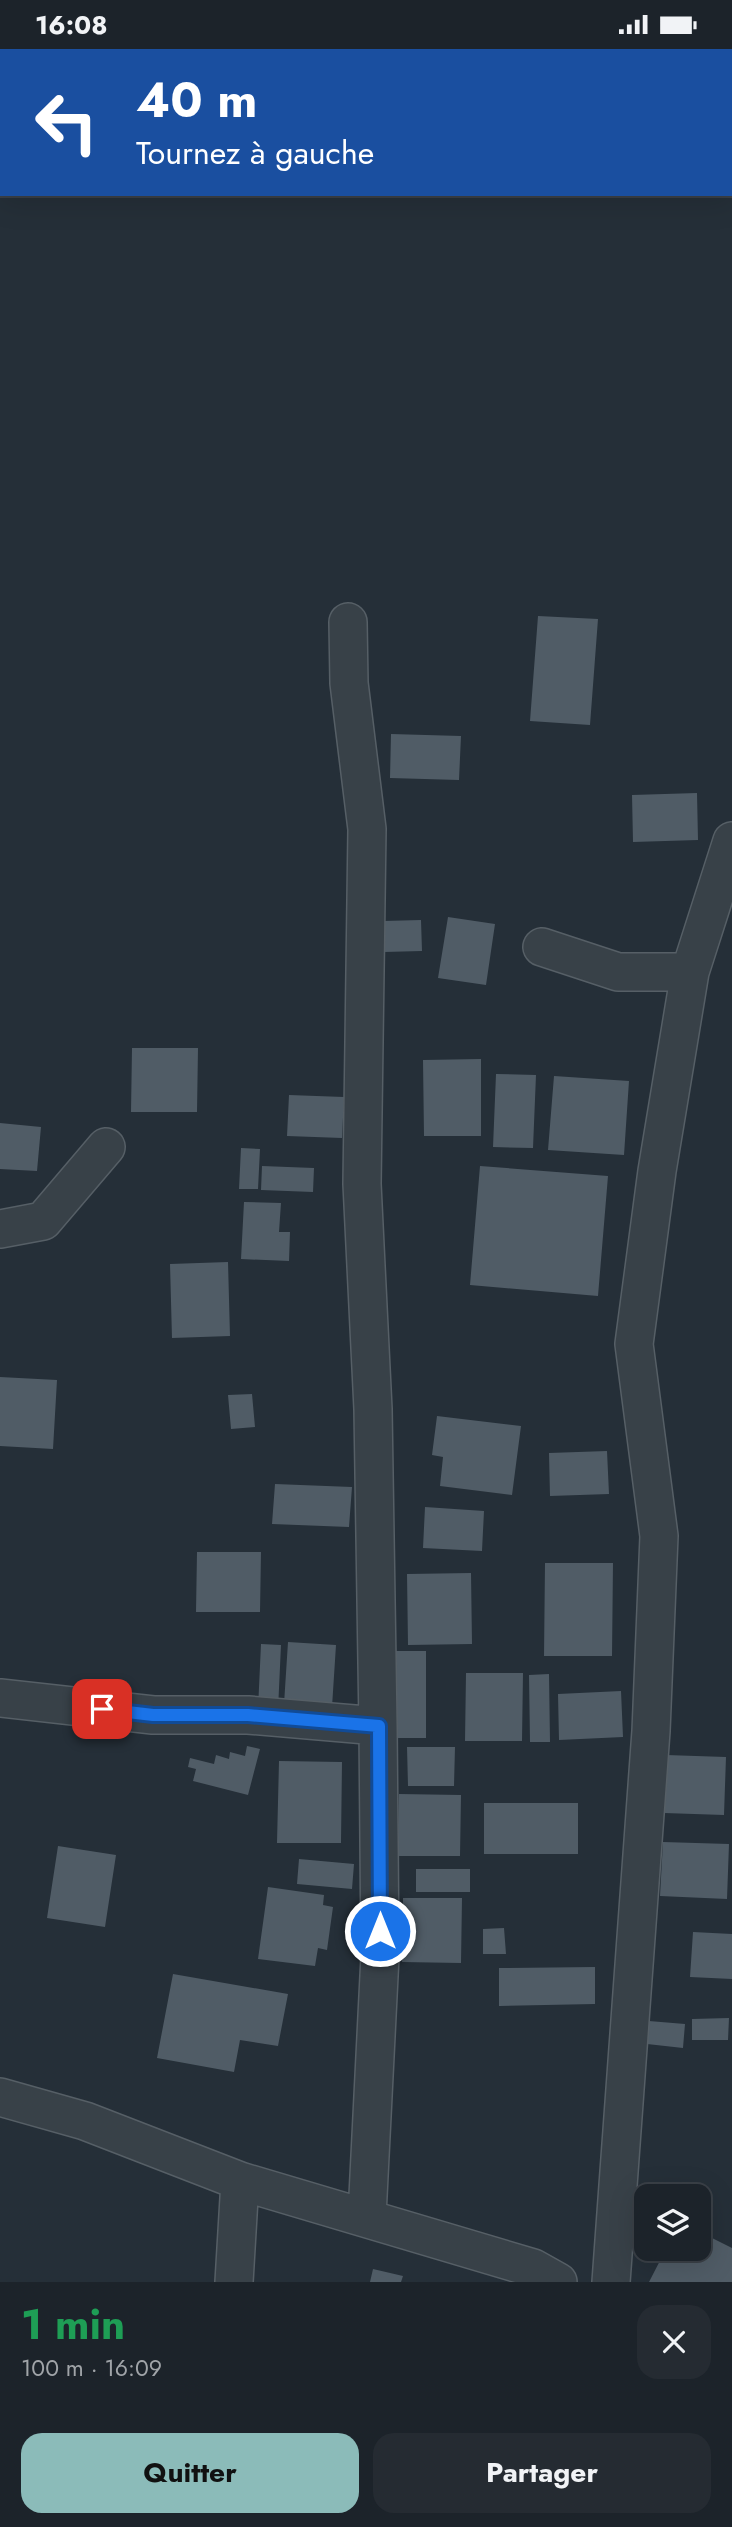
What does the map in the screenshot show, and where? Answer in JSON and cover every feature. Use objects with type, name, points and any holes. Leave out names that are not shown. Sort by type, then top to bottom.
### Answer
[{"type":"street","points":[[348,622],[349,683],[367,829],[362,1184],[373,1409],[379,1726],[380,1957],[367,2216]]},
{"type":"street","points":[[611,2282],[651,1731],[659,1536],[634,1344],[657,1171],[690,972],[732,841]]},
{"type":"street","points":[[542,947],[618,972],[690,972]]},
{"type":"street","points":[[0,1229],[43,1220],[106,1147]]},
{"type":"street","points":[[0,1698],[153,1715],[248,1715],[379,1726]]},
{"type":"street","points":[[0,2097],[85,2122],[240,2181],[367,2216],[541,2277]]},
{"type":"street","points":[[234,2282],[240,2181]]},
{"type":"building","points":[[538,616],[598,619],[590,725],[530,721]]},
{"type":"building","points":[[391,734],[461,736],[459,780],[390,778]]},
{"type":"building","points":[[697,793],[698,840],[633,842],[632,795]]},
{"type":"building","points":[[448,917],[495,924],[486,985],[438,978]]},
{"type":"building","points":[[421,920],[422,951],[384,952],[383,921]]},
{"type":"building","points":[[132,1048],[198,1048],[197,1112],[131,1112]]},
{"type":"building","points":[[481,1059],[481,1136],[424,1136],[423,1060]]},
{"type":"building","points":[[496,1074],[536,1075],[533,1148],[493,1147]]},
{"type":"building","points":[[554,1076],[629,1081],[624,1155],[548,1150]]},
{"type":"building","points":[[289,1095],[344,1097],[342,1138],[287,1136]]},
{"type":"building","points":[[0,1123],[41,1127],[37,1171],[0,1169]]},
{"type":"building","points":[[241,1148],[260,1149],[258,1189],[239,1189]]},
{"type":"building","points":[[262,1166],[314,1168],[313,1192],[261,1190]]},
{"type":"building","points":[[480,1166],[608,1176],[598,1296],[470,1285]]},
{"type":"building","points":[[244,1202],[281,1203],[279,1232],[290,1232],[289,1261],[241,1259]]},
{"type":"building","points":[[228,1262],[230,1336],[172,1338],[170,1264]]},
{"type":"building","points":[[0,1377],[57,1380],[53,1449],[0,1446]]},
{"type":"building","points":[[252,1394],[255,1427],[231,1429],[228,1395]]},
{"type":"building","points":[[437,1416],[521,1426],[512,1495],[440,1486],[443,1457],[432,1455]]},
{"type":"building","points":[[607,1451],[609,1494],[550,1496],[549,1453]]},
{"type":"building","points":[[275,1484],[352,1487],[349,1527],[272,1524]]},
{"type":"building","points":[[425,1507],[484,1511],[482,1551],[423,1548]]},
{"type":"building","points":[[197,1552],[261,1552],[260,1612],[196,1612]]},
{"type":"building","points":[[545,1563],[613,1563],[612,1656],[544,1656]]},
{"type":"building","points":[[471,1573],[472,1644],[408,1645],[407,1574]]},
{"type":"building","points":[[288,1642],[336,1645],[332,1707],[284,1704]]},
{"type":"building","points":[[261,1644],[281,1645],[278,1710],[258,1709]]},
{"type":"building","points":[[392,1651],[426,1651],[426,1738],[392,1738]]},
{"type":"building","points":[[466,1673],[523,1673],[522,1741],[465,1741]]},
{"type":"building","points":[[549,1674],[550,1742],[530,1742],[529,1675]]},
{"type":"building","points":[[621,1691],[623,1737],[559,1740],[558,1694]]},
{"type":"building","points":[[247,1746],[260,1749],[248,1795],[193,1781],[196,1769],[188,1767],[190,1758],[214,1764],[216,1755],[229,1759],[230,1752],[245,1756]]},
{"type":"building","points":[[407,1747],[455,1747],[454,1786],[408,1786]]},
{"type":"building","points":[[666,1755],[726,1757],[724,1815],[664,1813]]},
{"type":"building","points":[[279,1761],[342,1762],[341,1843],[277,1843]]},
{"type":"building","points":[[399,1794],[461,1795],[460,1856],[398,1856]]},
{"type":"building","points":[[484,1803],[578,1803],[578,1854],[484,1854]]},
{"type":"building","points":[[663,1842],[729,1844],[727,1899],[660,1896]]},
{"type":"building","points":[[58,1846],[116,1855],[105,1927],[47,1918]]},
{"type":"building","points":[[299,1859],[354,1864],[352,1889],[297,1884]]},
{"type":"building","points":[[416,1869],[470,1869],[470,1892],[416,1892]]},
{"type":"building","points":[[268,1887],[324,1895],[323,1905],[333,1907],[327,1950],[318,1948],[315,1966],[258,1959]]},
{"type":"building","points":[[403,1898],[462,1898],[461,1963],[402,1962]]},
{"type":"building","points":[[504,1928],[506,1954],[483,1954],[483,1929]]},
{"type":"building","points":[[693,1932],[732,1934],[732,1979],[690,1977]]},
{"type":"building","points":[[595,1967],[595,2004],[499,2006],[499,1968]]},
{"type":"building","points":[[173,1974],[288,1994],[278,2046],[240,2040],[234,2072],[157,2058]]},
{"type":"building","points":[[729,2018],[728,2040],[692,2040],[692,2019]]},
{"type":"building","points":[[649,2021],[685,2024],[683,2048],[647,2044]]},
{"type":"building","points":[[711,2238],[732,2248],[732,2282],[649,2282],[660,2261],[711,2261]]},
{"type":"building","points":[[373,2269],[403,2276],[401,2282],[370,2282]]},
{"type":"route","points":[[102,1709],[153,1715],[248,1715],[379,1726],[380,1931]]}]
